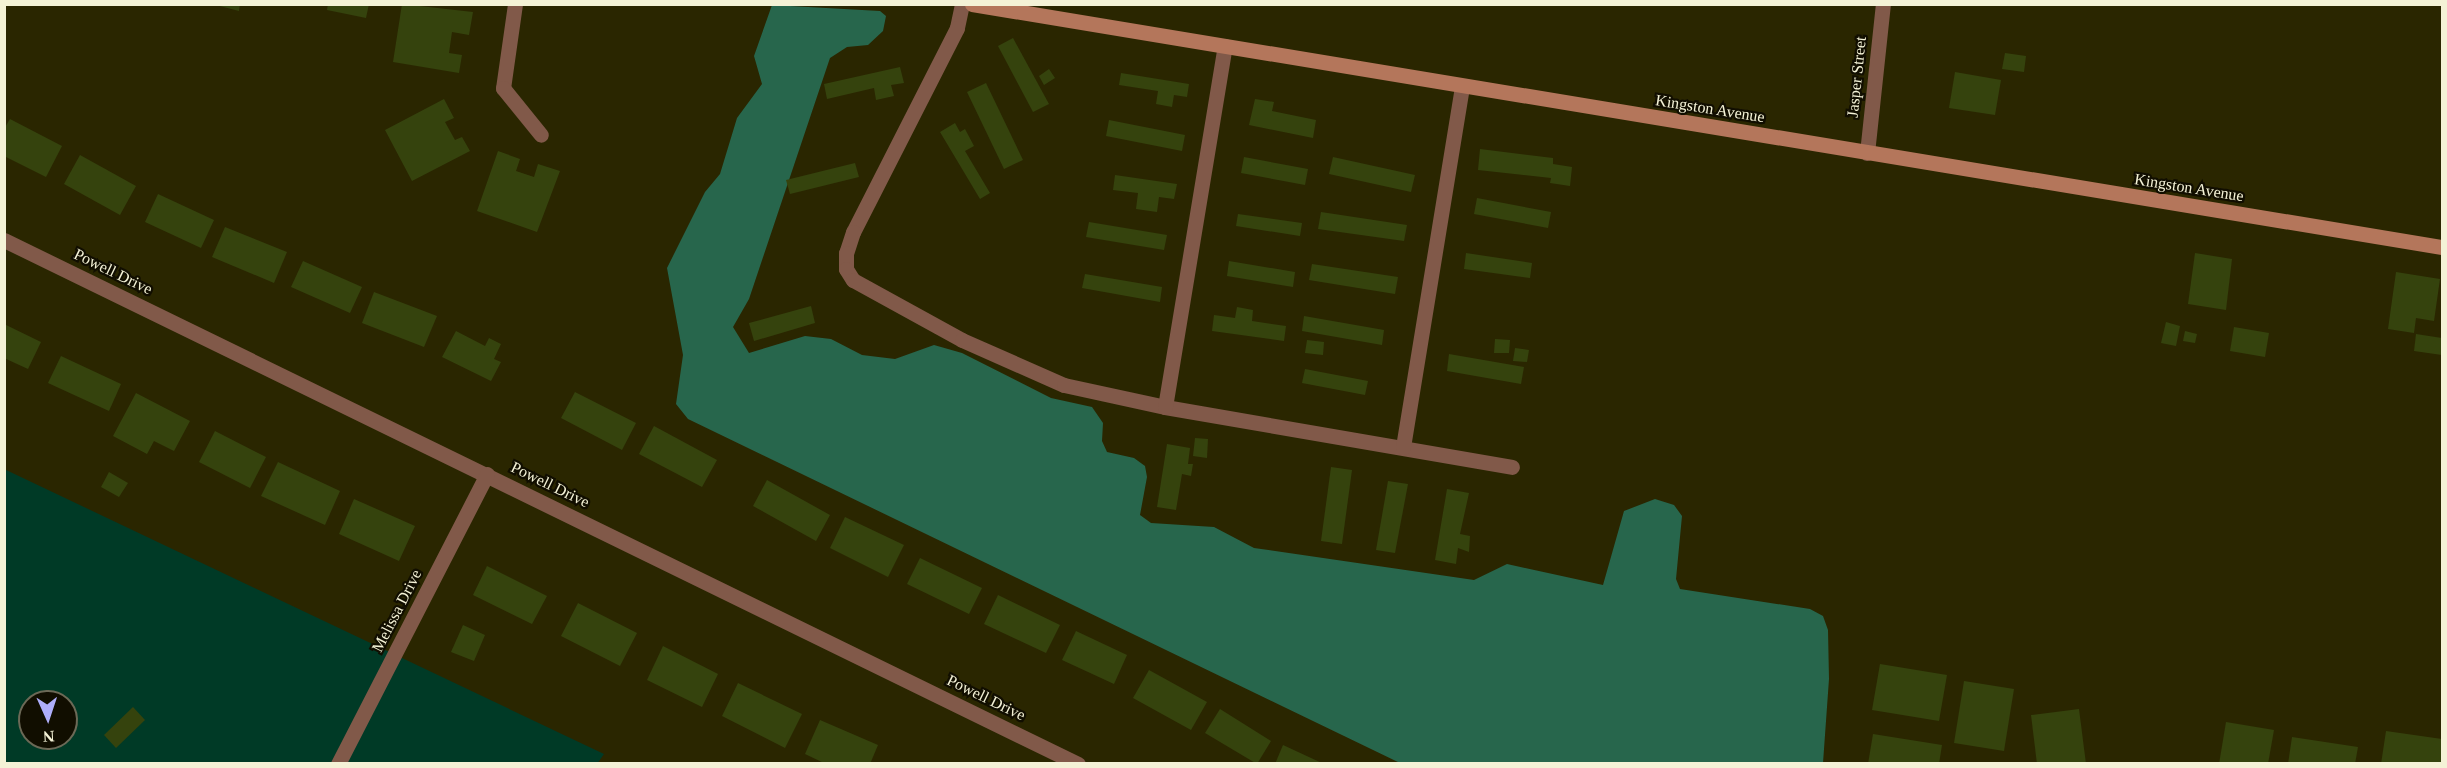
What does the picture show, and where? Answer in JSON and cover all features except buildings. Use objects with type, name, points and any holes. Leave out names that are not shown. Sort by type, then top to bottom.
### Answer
[{"type":"street","points":[[515,4],[503,88],[541,135]]},
{"type":"street","points":[[962,4],[957,28],[853,232],[846,253],[846,269],[853,280],[1011,364],[1064,385],[1165,407],[1512,467]]},
{"type":"street","name":"Kingston Avenue","points":[[972,4],[1462,87],[2442,247]]},
{"type":"street","name":"Jasper Street","points":[[1867,153],[1883,4]]},
{"type":"street","points":[[1165,407],[1225,46]]},
{"type":"street","points":[[1404,447],[1462,87]]},
{"type":"street","name":"Powell Drive","points":[[4,240],[1078,764]]},
{"type":"street","name":"Melissa Drive","points":[[338,764],[487,474]]},
{"type":"green space","points":[[772,5],[880,11],[886,16],[883,31],[868,45],[847,47],[830,58],[749,299],[733,327],[749,353],[805,336],[831,339],[862,355],[895,359],[934,345],[962,353],[1051,398],[1092,407],[1103,423],[1102,441],[1107,452],[1134,458],[1145,466],[1147,477],[1140,515],[1151,523],[1214,527],[1254,548],[1474,580],[1507,564],[1603,585],[1624,511],[1655,499],[1674,505],[1682,516],[1676,579],[1680,589],[1810,609],[1823,616],[1828,630],[1829,679],[1823,763],[1400,763],[688,419],[676,404],[683,355],[667,268],[705,192],[720,174],[737,118],[762,84],[754,56]]},
{"type":"green space","points":[[4,469],[604,754],[597,764],[5,763]]}]
